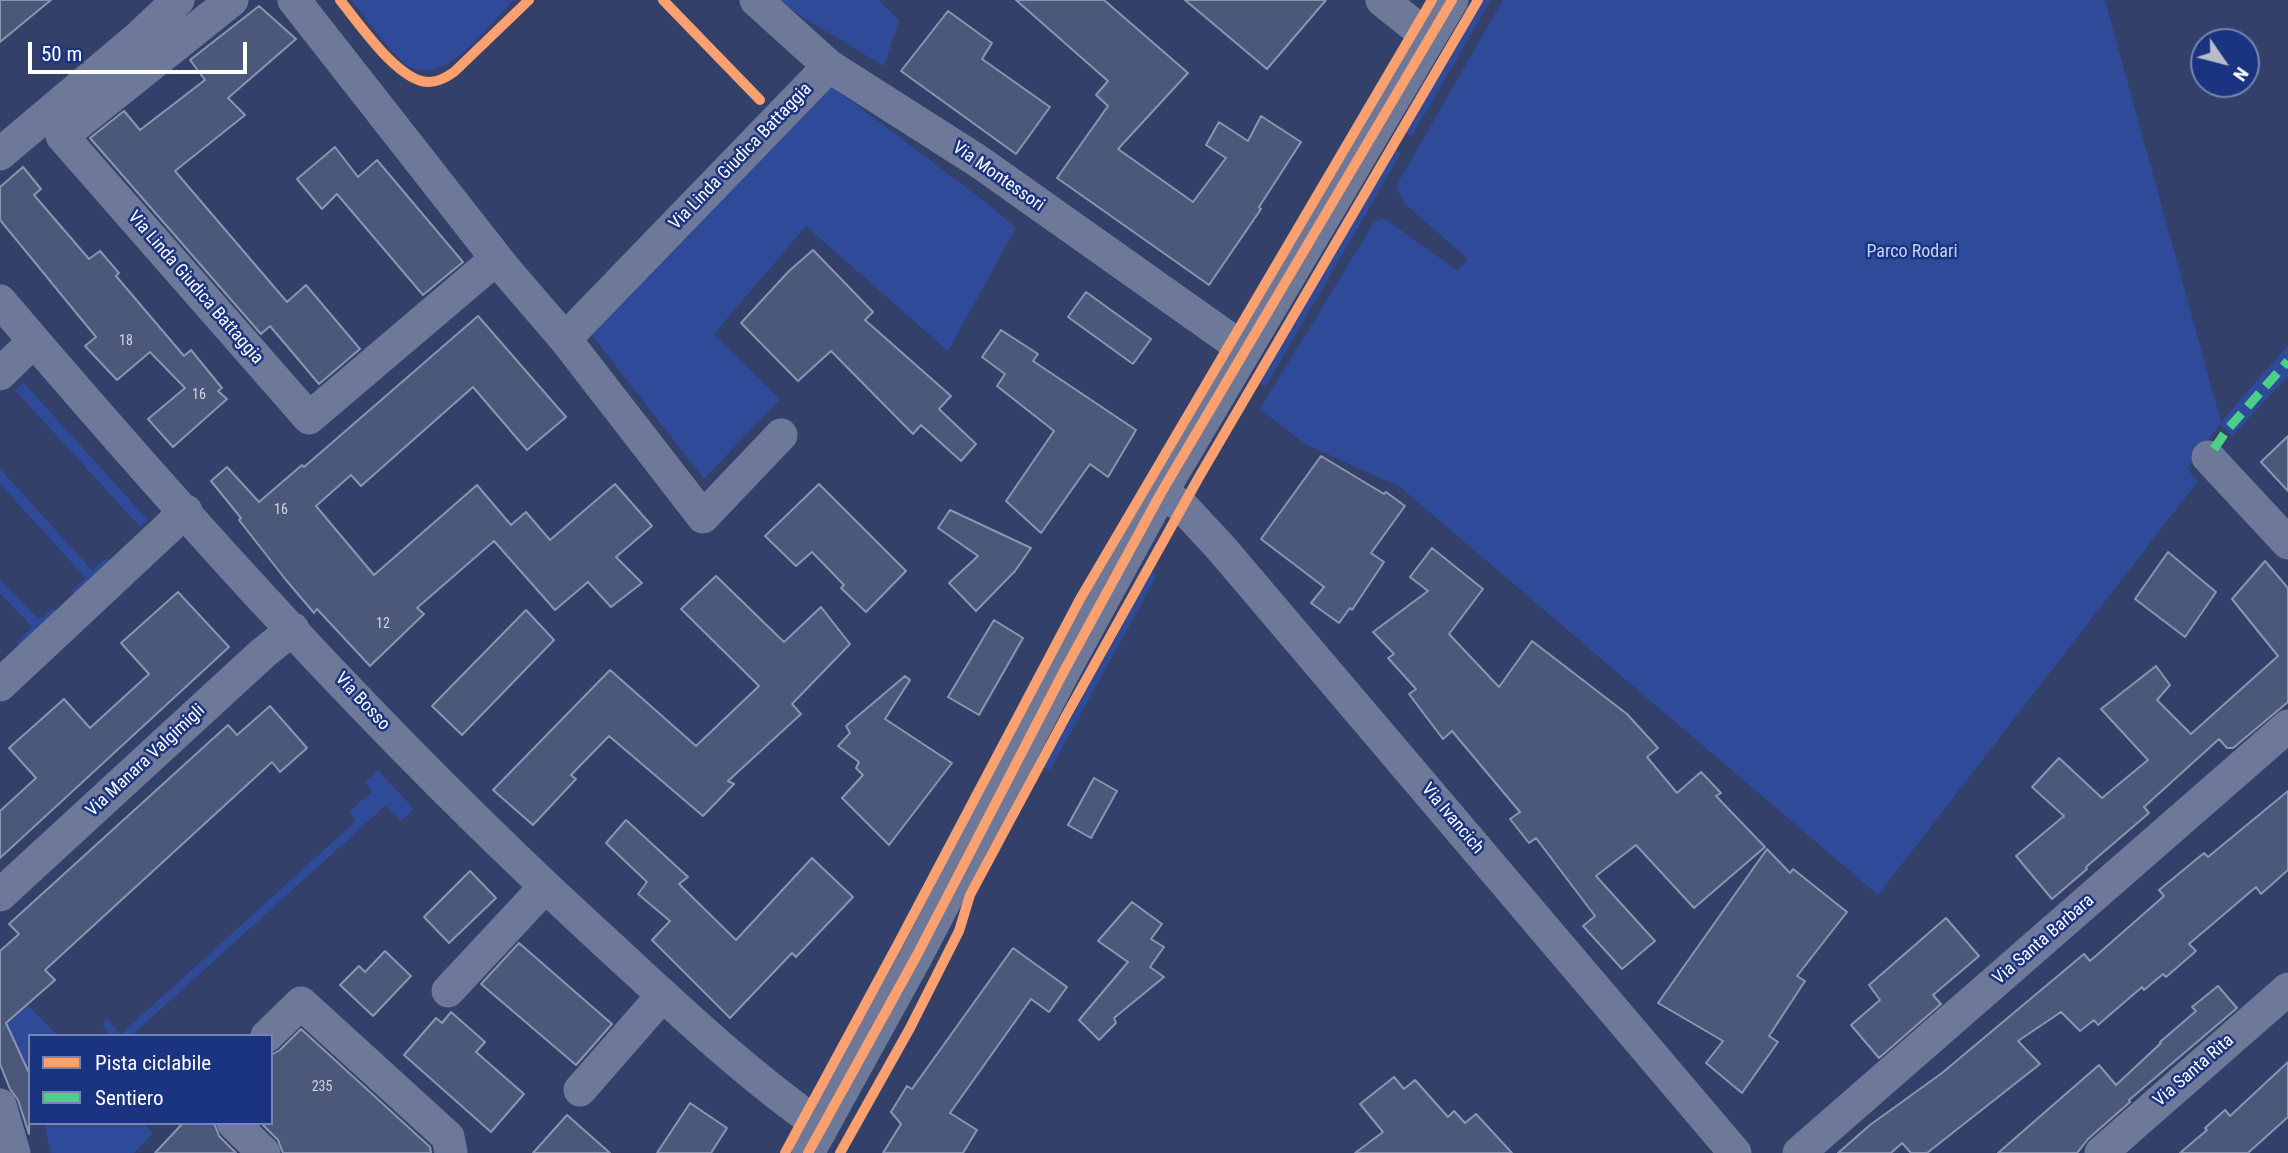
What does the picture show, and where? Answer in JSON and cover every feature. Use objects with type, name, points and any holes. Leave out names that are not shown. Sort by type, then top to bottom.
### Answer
[{"type":"street","points":[[0,154],[140,36],[178,0]]},
{"type":"street","name":"Via Linda Giudica Battaggia","points":[[232,0],[62,136],[309,418],[496,259]]},
{"type":"street","points":[[293,0],[496,259],[565,339],[703,517],[782,435]]},
{"type":"street","name":"Via Montessori","points":[[756,0],[830,66],[978,161],[1245,350]]},
{"type":"street","points":[[1382,0],[1412,24],[1432,34]]},
{"type":"street","points":[[815,1140],[917,955],[1063,673],[1161,493],[1452,0]]},
{"type":"street","name":"Via Linda Giudica Battaggia","points":[[565,339],[830,66]]},
{"type":"street","name":"Via Bosso","points":[[0,301],[293,629],[447,793],[663,995],[763,1081],[815,1140]]},
{"type":"street","points":[[0,374],[34,341]]},
{"type":"street","points":[[2208,457],[2288,544]]},
{"type":"street","name":"Via Ivancich","points":[[1161,493],[1182,506],[1221,548],[1735,1153]]},
{"type":"street","points":[[0,685],[186,511]]},
{"type":"street","name":"Via Manara Valgimigli","points":[[0,895],[262,654],[293,629]]},
{"type":"street","name":"Via Santa Barbara","points":[[1799,1153],[2288,726]]},
{"type":"street","points":[[447,991],[545,887]]},
{"type":"street","name":"Via Santa Rita","points":[[2101,1153],[2288,989]]},
{"type":"street","points":[[580,1090],[663,995]]},
{"type":"street","points":[[269,1034],[301,1003],[448,1137],[452,1153]]},
{"type":"street","points":[[0,1105],[15,1153]]},
{"type":"street","points":[[235,1125],[264,1153]]},
{"type":"green space","points":[[351,0],[513,0],[478,39],[448,63],[433,70],[417,70],[396,55]]},
{"type":"green space","points":[[780,0],[878,0],[899,20],[884,66],[799,15]]},
{"type":"green space","points":[[1482,0],[1491,0],[1412,136],[1405,133]]},
{"type":"green space","name":"Parco Rodari","points":[[1503,0],[2105,0],[2221,422],[2288,345],[2288,376],[2232,436],[2220,424],[2187,469],[2198,481],[1878,895],[1400,487],[1305,444],[1260,409],[1375,221],[1388,221],[1458,271],[1468,259],[1405,204],[1397,189],[1399,181]]},
{"type":"green space","points":[[829,84],[1016,228],[948,351],[806,226],[714,334],[780,399],[704,479],[591,334]]},
{"type":"green space","points":[[1395,149],[1401,153],[1266,386],[1259,382]]},
{"type":"green space","points":[[24,383],[148,520],[140,527],[15,390]]},
{"type":"green space","points":[[0,469],[92,570],[107,558],[109,561],[75,594],[71,592],[86,578],[0,484]]},
{"type":"green space","points":[[1152,572],[1157,575],[1050,770],[1044,767]]},
{"type":"green space","points":[[0,579],[37,618],[44,617],[53,608],[58,614],[22,648],[17,642],[32,627],[0,593]]},
{"type":"green space","points":[[378,770],[414,809],[401,821],[385,806],[133,1034],[121,1034],[356,821],[349,812],[372,791],[365,782]]},
{"type":"green space","points":[[0,977],[56,1034],[28,1034],[28,1071],[0,1014]]},
{"type":"green space","points":[[106,1018],[121,1034],[108,1034],[103,1027]]},
{"type":"green space","points":[[44,1125],[145,1125],[153,1133],[134,1153],[51,1153]]},
{"type":"building","points":[[0,0],[51,0],[0,42]]},
{"type":"building","points":[[1016,0],[1104,0],[1188,73],[1118,149],[1193,202],[1226,158],[1206,145],[1219,122],[1248,141],[1261,116],[1301,142],[1259,207],[1261,209],[1209,285],[1057,178],[1108,106],[1096,95],[1108,81]]},
{"type":"building","points":[[1185,0],[1326,0],[1267,69]]},
{"type":"building","points":[[259,6],[296,39],[228,98],[245,115],[175,171],[287,302],[306,285],[360,349],[319,384],[270,326],[261,334],[90,138],[124,111],[140,130],[205,80],[190,60]]},
{"type":"building","points":[[948,11],[992,43],[982,59],[1050,107],[1016,154],[901,71]]},
{"type":"building","points":[[335,147],[358,177],[377,160],[463,262],[423,295],[337,194],[322,209],[297,179]]},
{"type":"building","points":[[23,167],[41,189],[34,195],[89,259],[100,251],[119,273],[116,276],[184,356],[191,350],[222,388],[218,391],[227,399],[173,447],[148,419],[185,388],[150,352],[117,380],[85,346],[96,337],[0,220],[0,187]]},
{"type":"building","points":[[813,250],[873,312],[865,320],[951,396],[939,409],[976,444],[961,461],[921,425],[913,434],[831,351],[798,381],[741,323],[789,271]]},
{"type":"building","points":[[1086,292],[1151,339],[1133,364],[1068,317]]},
{"type":"building","points":[[478,316],[566,417],[527,450],[473,387],[361,486],[351,475],[316,506],[374,575],[477,485],[511,525],[526,512],[550,540],[615,484],[652,526],[616,557],[642,583],[611,607],[588,582],[555,610],[494,541],[417,608],[424,614],[370,666],[317,609],[314,613],[211,481],[227,467],[259,502],[302,465],[304,467]]},
{"type":"building","points":[[1001,330],[1038,354],[1033,361],[1136,430],[1108,477],[1090,464],[1041,533],[1006,501],[1054,431],[997,386],[1005,374],[982,357]]},
{"type":"building","points":[[2288,436],[2288,491],[2261,462]]},
{"type":"building","points":[[1321,456],[1384,494],[1386,492],[1405,506],[1371,553],[1384,562],[1352,610],[1350,608],[1339,623],[1311,603],[1324,587],[1261,539]]},
{"type":"building","points":[[819,484],[906,571],[866,612],[841,588],[844,585],[812,552],[796,566],[765,536]]},
{"type":"building","points":[[950,510],[1031,548],[1015,571],[976,611],[949,583],[978,556],[938,528]]},
{"type":"building","points":[[1432,548],[1483,589],[1449,634],[1499,687],[1532,641],[1627,714],[1658,748],[1647,757],[1677,793],[1701,772],[1721,793],[1716,796],[1765,847],[1694,908],[1636,845],[1596,876],[1655,941],[1622,969],[1583,926],[1595,916],[1536,838],[1529,843],[1510,819],[1520,812],[1452,731],[1443,739],[1409,694],[1416,689],[1388,658],[1394,654],[1373,632],[1428,591],[1410,577]]},
{"type":"building","points":[[2168,552],[2216,592],[2185,637],[2135,599]]},
{"type":"building","points":[[2265,561],[2288,588],[2288,702],[2233,748],[2227,748],[2219,739],[2144,807],[2149,813],[2052,899],[2016,856],[2064,816],[2032,787],[2059,758],[2102,798],[2148,760],[2101,709],[2156,666],[2170,685],[2157,700],[2191,734],[2278,656],[2232,599]]},
{"type":"building","points":[[716,576],[784,642],[821,607],[850,644],[792,704],[801,714],[728,781],[734,784],[703,816],[609,736],[571,775],[576,779],[533,825],[493,790],[610,670],[696,746],[759,686],[681,609]]},
{"type":"building","points":[[178,592],[229,647],[0,858],[0,811],[36,778],[9,748],[64,699],[90,728],[149,674],[121,643]]},
{"type":"building","points":[[526,610],[554,640],[462,735],[432,706]]},
{"type":"building","points":[[994,620],[1023,638],[979,715],[948,697]]},
{"type":"building","points":[[905,676],[910,680],[885,719],[952,763],[889,845],[842,798],[863,775],[856,768],[859,762],[838,746],[850,733],[846,726]]},
{"type":"building","points":[[270,706],[307,748],[280,772],[272,762],[45,970],[55,980],[6,1023],[28,1071],[29,1134],[18,1100],[10,1089],[0,1064],[0,951],[19,934],[9,924],[228,725],[237,735]]},
{"type":"building","points":[[1094,778],[1117,791],[1091,838],[1068,825]]},
{"type":"building","points":[[2288,791],[2288,870],[2261,894],[2256,887],[2189,944],[2196,951],[2166,977],[2163,974],[2144,990],[2142,987],[2098,1025],[2094,1020],[2080,1031],[2061,1012],[2018,1041],[2040,1064],[1927,1153],[1911,1153],[1902,1143],[1891,1153],[1838,1153],[1870,1125],[1942,1073],[2084,954],[2090,961],[2164,896],[2159,890],[2204,853],[2208,857]]},
{"type":"building","points":[[626,820],[688,877],[679,884],[736,940],[812,858],[853,897],[796,957],[792,953],[730,1018],[652,940],[670,921],[638,894],[647,882],[606,843]]},
{"type":"building","points":[[1767,849],[1790,873],[1793,869],[1847,912],[1797,976],[1805,981],[1769,1036],[1778,1042],[1742,1093],[1706,1063],[1723,1041],[1658,1003]]},
{"type":"building","points":[[470,871],[496,898],[449,943],[424,917]]},
{"type":"building","points":[[1132,902],[1162,924],[1151,939],[1164,947],[1150,967],[1164,977],[1114,1018],[1116,1023],[1099,1040],[1079,1020],[1128,962],[1098,941]]},
{"type":"building","points":[[1946,918],[1979,956],[1933,995],[1941,1004],[1879,1058],[1851,1025],[1880,1000],[1869,985]]},
{"type":"building","points":[[519,943],[612,1024],[576,1065],[481,984]]},
{"type":"building","points":[[1013,948],[1067,987],[1049,1012],[1031,999],[950,1113],[977,1130],[963,1153],[883,1153],[901,1124],[891,1112],[907,1086],[912,1089]]},
{"type":"building","points":[[385,951],[411,976],[373,1016],[340,985],[359,966],[365,972]]},
{"type":"building","points":[[2218,986],[2237,1008],[2129,1100],[2130,1102],[2088,1139],[2077,1153],[1998,1153],[2099,1065],[2116,1085],[2196,1011],[2192,1007]]},
{"type":"building","points":[[451,1012],[485,1042],[476,1052],[524,1094],[491,1132],[404,1055],[436,1018],[442,1023]]},
{"type":"building","points":[[301,1029],[430,1147],[431,1153],[283,1153],[278,1140],[263,1125],[273,1125],[273,1054]]},
{"type":"building","points":[[2288,1062],[2288,1117],[2248,1153],[2180,1153],[2225,1110],[2230,1116]]},
{"type":"building","points":[[1394,1077],[1404,1089],[1415,1080],[1448,1117],[1454,1111],[1465,1123],[1476,1114],[1512,1153],[1355,1153],[1383,1132],[1360,1104]]},
{"type":"building","points":[[690,1103],[727,1128],[711,1153],[657,1153]]},
{"type":"building","points":[[567,1115],[610,1153],[533,1153]]},
{"type":"building","points":[[181,1125],[215,1125],[219,1136],[236,1153],[155,1153]]},
{"type":"marked path","points":[[2214,449],[2227,430],[2288,361]]},
{"type":"cycle path","points":[[340,0],[392,62],[417,80],[429,82],[454,72],[529,0]]},
{"type":"cycle path","points":[[663,0],[760,100]]},
{"type":"cycle path","points":[[785,1153],[1080,599],[1432,0]]},
{"type":"cycle path","points":[[808,1153],[917,955],[1063,673],[1161,493],[1452,0]]},
{"type":"cycle path","points":[[840,1153],[910,1028],[959,931],[970,895],[1067,714],[1199,477],[1478,0]]}]
